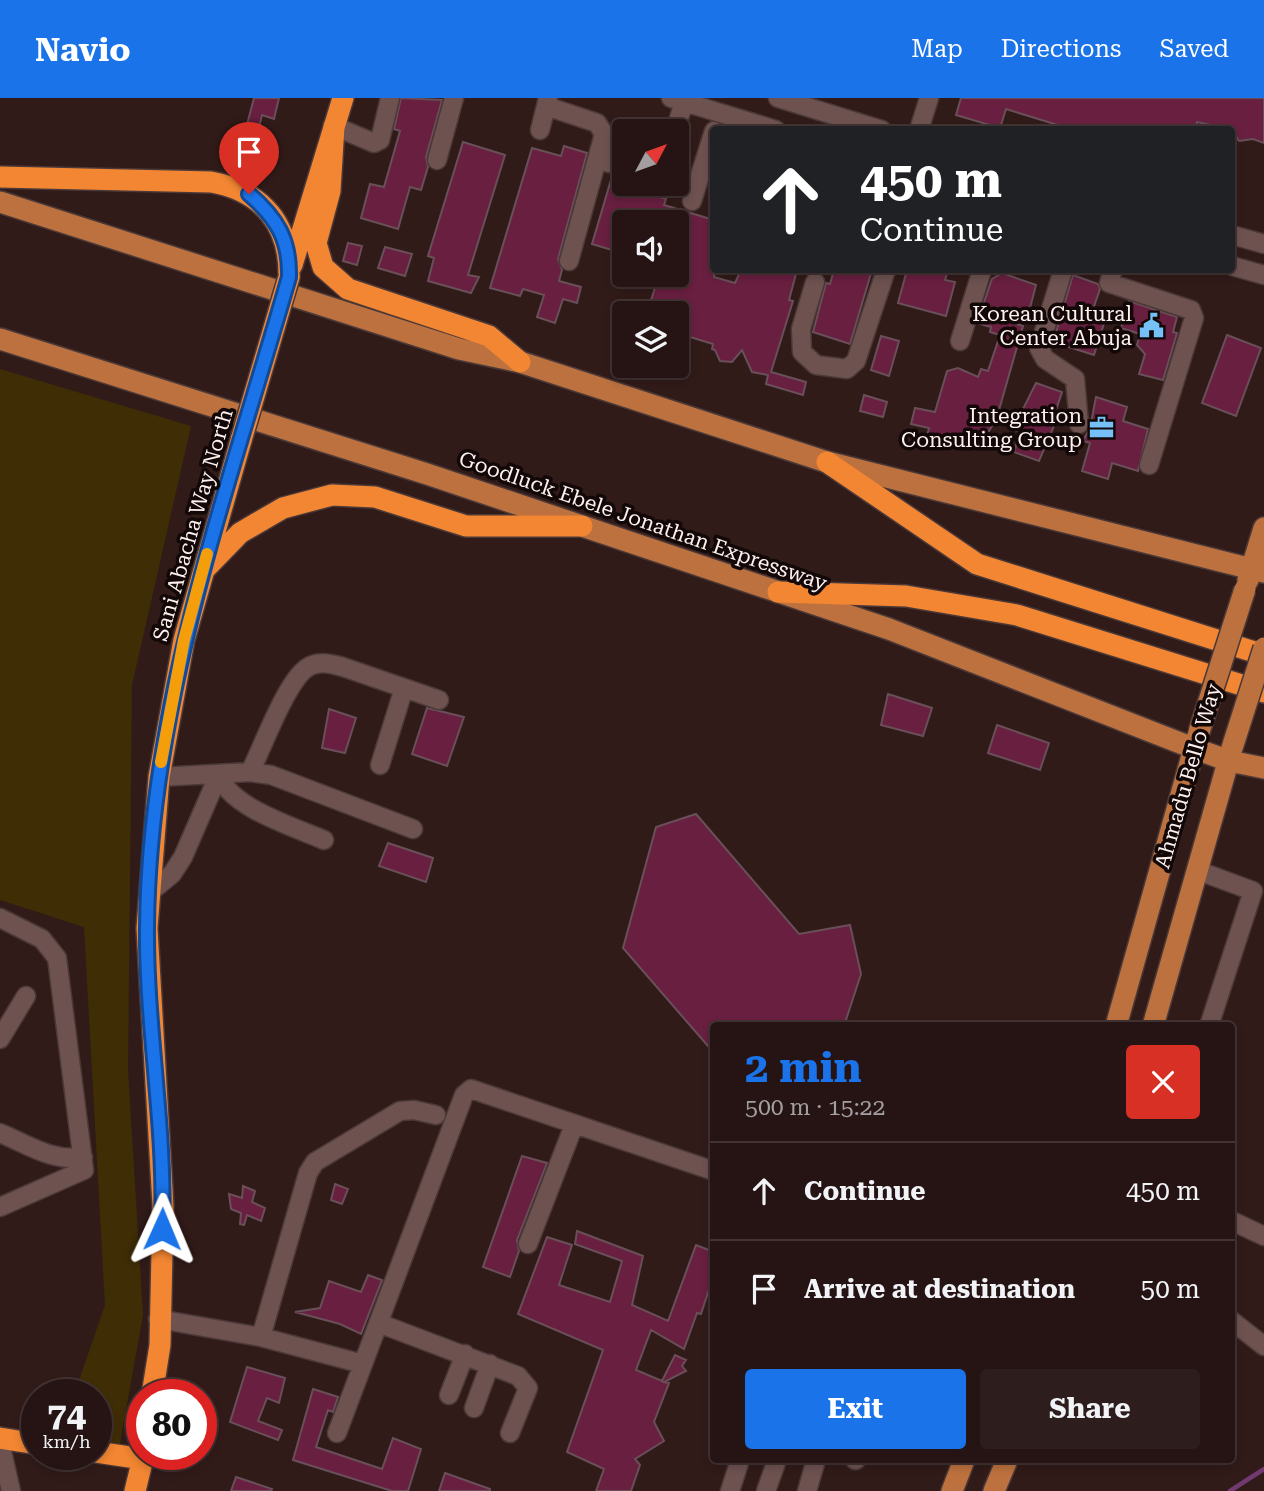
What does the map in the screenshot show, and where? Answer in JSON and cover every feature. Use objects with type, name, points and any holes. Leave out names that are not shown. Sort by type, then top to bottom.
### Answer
[{"type":"highway","name":"Sani Abacha Way North","points":[[154,1379],[159,1345],[163,1206],[147,928],[159,777],[184,640],[202,571],[343,98]]},
{"type":"highway","points":[[334,126],[330,191],[316,243],[323,267],[348,289],[489,336],[520,362]]},
{"type":"highway","points":[[0,177],[211,181],[233,186],[266,209],[282,231],[289,252],[289,277]]},
{"type":"highway","points":[[827,462],[977,564],[1264,654]]},
{"type":"highway","points":[[202,571],[240,533],[283,508],[332,495],[375,497],[466,526],[582,526]]},
{"type":"highway","points":[[778,592],[906,596],[1017,615],[1264,692]]},
{"type":"highway","points":[[0,1441],[21,1443]]},
{"type":"highway","points":[[135,1491],[141,1470]]},
{"type":"main road","points":[[0,202],[459,349],[520,362],[827,462],[1258,570]]},
{"type":"main road","name":"Goodluck Ebele Jonathan Expressway","points":[[0,339],[582,526],[889,629],[1231,753],[1264,768]]},
{"type":"main road","name":"Ahmadu Bello Way","points":[[1117,1022],[1196,741],[1245,589],[1258,570],[1264,528]]},
{"type":"main road","name":"Ahmadu Bello Way","points":[[1154,1022],[1264,648]]},
{"type":"main road","points":[[952,1491],[963,1463]]},
{"type":"main road","points":[[994,1491],[1005,1463]]},
{"type":"street","points":[[334,126],[374,143],[380,140],[390,98]]},
{"type":"street","points":[[437,160],[454,98]]},
{"type":"street","points":[[778,98],[869,126]]},
{"type":"street","points":[[920,126],[929,98]]},
{"type":"street","points":[[676,119],[677,100],[716,124],[736,126]]},
{"type":"street","points":[[540,130],[547,102],[597,123],[604,134],[575,255],[612,153]]},
{"type":"street","points":[[692,201],[710,143]]},
{"type":"street","points":[[1235,236],[1264,244]]},
{"type":"street","points":[[1235,267],[1264,275]]},
{"type":"street","points":[[815,282],[800,329],[802,352],[806,359],[816,365],[847,369],[856,361],[885,273]]},
{"type":"street","points":[[960,341],[981,273]]},
{"type":"street","points":[[1062,273],[1039,348],[1045,359],[1075,379],[1079,424]]},
{"type":"street","points":[[1112,273],[1109,283],[1191,310],[1194,318],[1149,465]]},
{"type":"street","points":[[250,772],[292,685],[312,665],[336,665],[439,700]]},
{"type":"street","points":[[380,765],[404,688]]},
{"type":"street","points":[[159,777],[250,772],[293,781],[413,829]]},
{"type":"street","points":[[219,774],[222,786],[232,795],[273,818],[324,840]]},
{"type":"street","points":[[149,893],[172,874],[183,857],[219,774]]},
{"type":"street","points":[[1199,871],[1259,892],[1210,1022]]},
{"type":"street","points":[[0,918],[41,939],[58,958],[84,1170],[0,1207]]},
{"type":"street","points":[[0,1039],[26,996]]},
{"type":"street","points":[[337,1433],[381,1324],[464,1095],[471,1089],[710,1170]]},
{"type":"street","points":[[261,1337],[308,1173],[315,1162],[400,1111],[414,1110],[436,1115]]},
{"type":"street","points":[[528,1244],[574,1125]]},
{"type":"street","points":[[0,1133],[46,1154],[69,1160],[83,1157]]},
{"type":"street","points":[[1235,1222],[1264,1236]]},
{"type":"street","points":[[158,1319],[261,1337],[363,1364]]},
{"type":"street","points":[[1235,1323],[1264,1346]]},
{"type":"street","points":[[381,1324],[518,1376],[528,1388],[510,1433]]},
{"type":"street","points":[[449,1395],[465,1354]]},
{"type":"street","points":[[474,1408],[490,1364]]},
{"type":"street","points":[[0,1441],[11,1491]]},
{"type":"street","points":[[730,1491],[739,1463]]},
{"type":"street","points":[[766,1491],[776,1463]]},
{"type":"street","points":[[807,1491],[815,1463]]},
{"type":"shaded area","points":[[0,369],[191,426],[132,685],[128,1070],[143,1315],[132,1379],[126,1379],[126,1410],[119,1449],[112,1448],[112,1379],[80,1379],[105,1305],[84,927],[0,900]]},
{"type":"building","points":[[254,98],[279,98],[274,119],[262,115],[257,136],[245,132]]},
{"type":"building","points":[[401,98],[442,100],[426,157],[428,167],[421,190],[410,187],[398,229],[361,218],[370,184],[384,187],[400,131],[394,129]]},
{"type":"building","points":[[961,98],[1264,98],[1264,143],[1253,139],[1239,141],[1235,135],[1235,126],[1214,126],[1197,122],[1196,126],[1061,126],[1006,109],[1001,126],[993,126],[956,115]]},
{"type":"building","points":[[253,141],[272,147],[266,165],[248,159]]},
{"type":"building","points":[[463,142],[505,155],[468,275],[479,277],[471,293],[428,281],[434,258],[428,256]]},
{"type":"building","points":[[564,146],[587,153],[558,259],[562,270],[559,281],[581,287],[577,303],[563,299],[555,323],[537,317],[544,295],[523,289],[520,296],[490,288],[532,148],[561,156]]},
{"type":"building","points":[[612,176],[612,196],[657,196],[666,199],[664,205],[681,210],[612,210],[612,250],[592,244]]},
{"type":"building","points":[[689,212],[710,219],[710,273],[714,273],[714,277],[735,283],[740,273],[796,273],[789,300],[793,301],[771,372],[806,382],[803,395],[766,384],[768,375],[752,372],[742,350],[732,362],[720,361],[712,349],[713,344],[689,337],[689,301],[651,301],[655,287],[689,287]]},
{"type":"building","points":[[348,243],[362,246],[357,265],[343,261]]},
{"type":"building","points":[[385,247],[412,254],[405,276],[378,268]]},
{"type":"building","points":[[833,273],[871,273],[850,344],[813,332],[826,283],[830,284]]},
{"type":"building","points":[[906,273],[947,273],[945,280],[955,282],[946,316],[898,303]]},
{"type":"building","points":[[1002,273],[1036,285],[1030,308],[1016,324],[1023,326],[997,417],[989,431],[962,444],[927,437],[929,428],[911,424],[915,408],[935,412],[947,371],[958,368],[978,377],[981,369],[988,371],[1000,335],[990,332],[991,327],[977,323],[992,279]]},
{"type":"building","points":[[1073,275],[1098,284],[1100,289],[1091,315],[1105,320],[1094,355],[1053,342]]},
{"type":"building","points":[[1129,301],[1177,317],[1173,332],[1177,333],[1163,380],[1139,374],[1145,354],[1137,345],[1140,334],[1121,328]]},
{"type":"building","points":[[1227,335],[1261,348],[1236,416],[1202,403]]},
{"type":"building","points":[[881,336],[899,341],[889,376],[871,370]]},
{"type":"building","points":[[1036,383],[1062,392],[1055,413],[1059,414],[1039,461],[1014,452],[1020,432],[1016,431],[1021,413]]},
{"type":"building","points":[[864,395],[887,402],[883,417],[860,411]]},
{"type":"building","points":[[1096,397],[1127,407],[1123,421],[1148,429],[1138,471],[1112,463],[1108,479],[1082,471],[1090,443],[1083,441],[1090,428]]},
{"type":"building","points":[[888,694],[932,708],[923,736],[881,725]]},
{"type":"building","points":[[427,708],[464,717],[447,766],[412,754]]},
{"type":"building","points":[[329,709],[356,718],[345,753],[322,748]]},
{"type":"building","points":[[997,725],[1049,743],[1040,770],[988,753]]},
{"type":"building","points":[[696,814],[799,934],[850,925],[861,974],[845,1022],[710,1022],[710,1048],[623,948],[656,827]]},
{"type":"building","points":[[388,843],[433,858],[426,882],[379,866]]},
{"type":"building","points":[[522,1156],[547,1163],[517,1240],[519,1251],[510,1277],[483,1267]]},
{"type":"building","points":[[335,1184],[348,1189],[342,1204],[331,1200]]},
{"type":"building","points":[[243,1186],[255,1191],[252,1202],[265,1208],[261,1221],[247,1215],[244,1225],[240,1224],[241,1213],[231,1209],[229,1194],[242,1198]]},
{"type":"building","points":[[577,1231],[643,1256],[632,1305],[668,1321],[696,1245],[710,1250],[710,1286],[701,1314],[697,1313],[684,1349],[651,1330],[636,1370],[662,1381],[675,1355],[686,1360],[682,1366],[686,1371],[664,1382],[669,1383],[654,1422],[664,1441],[635,1459],[640,1465],[631,1491],[596,1491],[604,1469],[567,1452],[603,1350],[518,1314],[547,1237],[572,1245],[559,1285],[610,1302],[622,1261],[575,1244]]},
{"type":"building","points":[[368,1275],[382,1280],[361,1334],[340,1324],[295,1312],[320,1308],[329,1281],[361,1292]]},
{"type":"building","points":[[247,1367],[285,1378],[279,1403],[267,1398],[258,1421],[282,1430],[278,1440],[230,1422]]},
{"type":"building","points":[[313,1389],[338,1397],[333,1412],[328,1410],[316,1447],[382,1469],[393,1438],[421,1449],[408,1491],[392,1491],[293,1460]]},
{"type":"building","points":[[445,1473],[490,1489],[490,1491],[439,1491]]},
{"type":"building","points":[[236,1477],[272,1489],[231,1491]]},
{"type":"waterway","points":[[1230,1491],[1264,1469]]},
{"type":"slow traffic","points":[[161,762],[184,640],[207,554]]},
{"type":"place","name":"Korean Cultural Center Abuja","points":[[1152,326]]},
{"type":"place","name":"Integration Consulting Group","points":[[1102,428]]},
{"type":"route","points":[[162,1229],[156,1062],[147,928],[159,777],[184,640],[289,277],[289,252],[282,231],[266,209],[249,194]]}]
